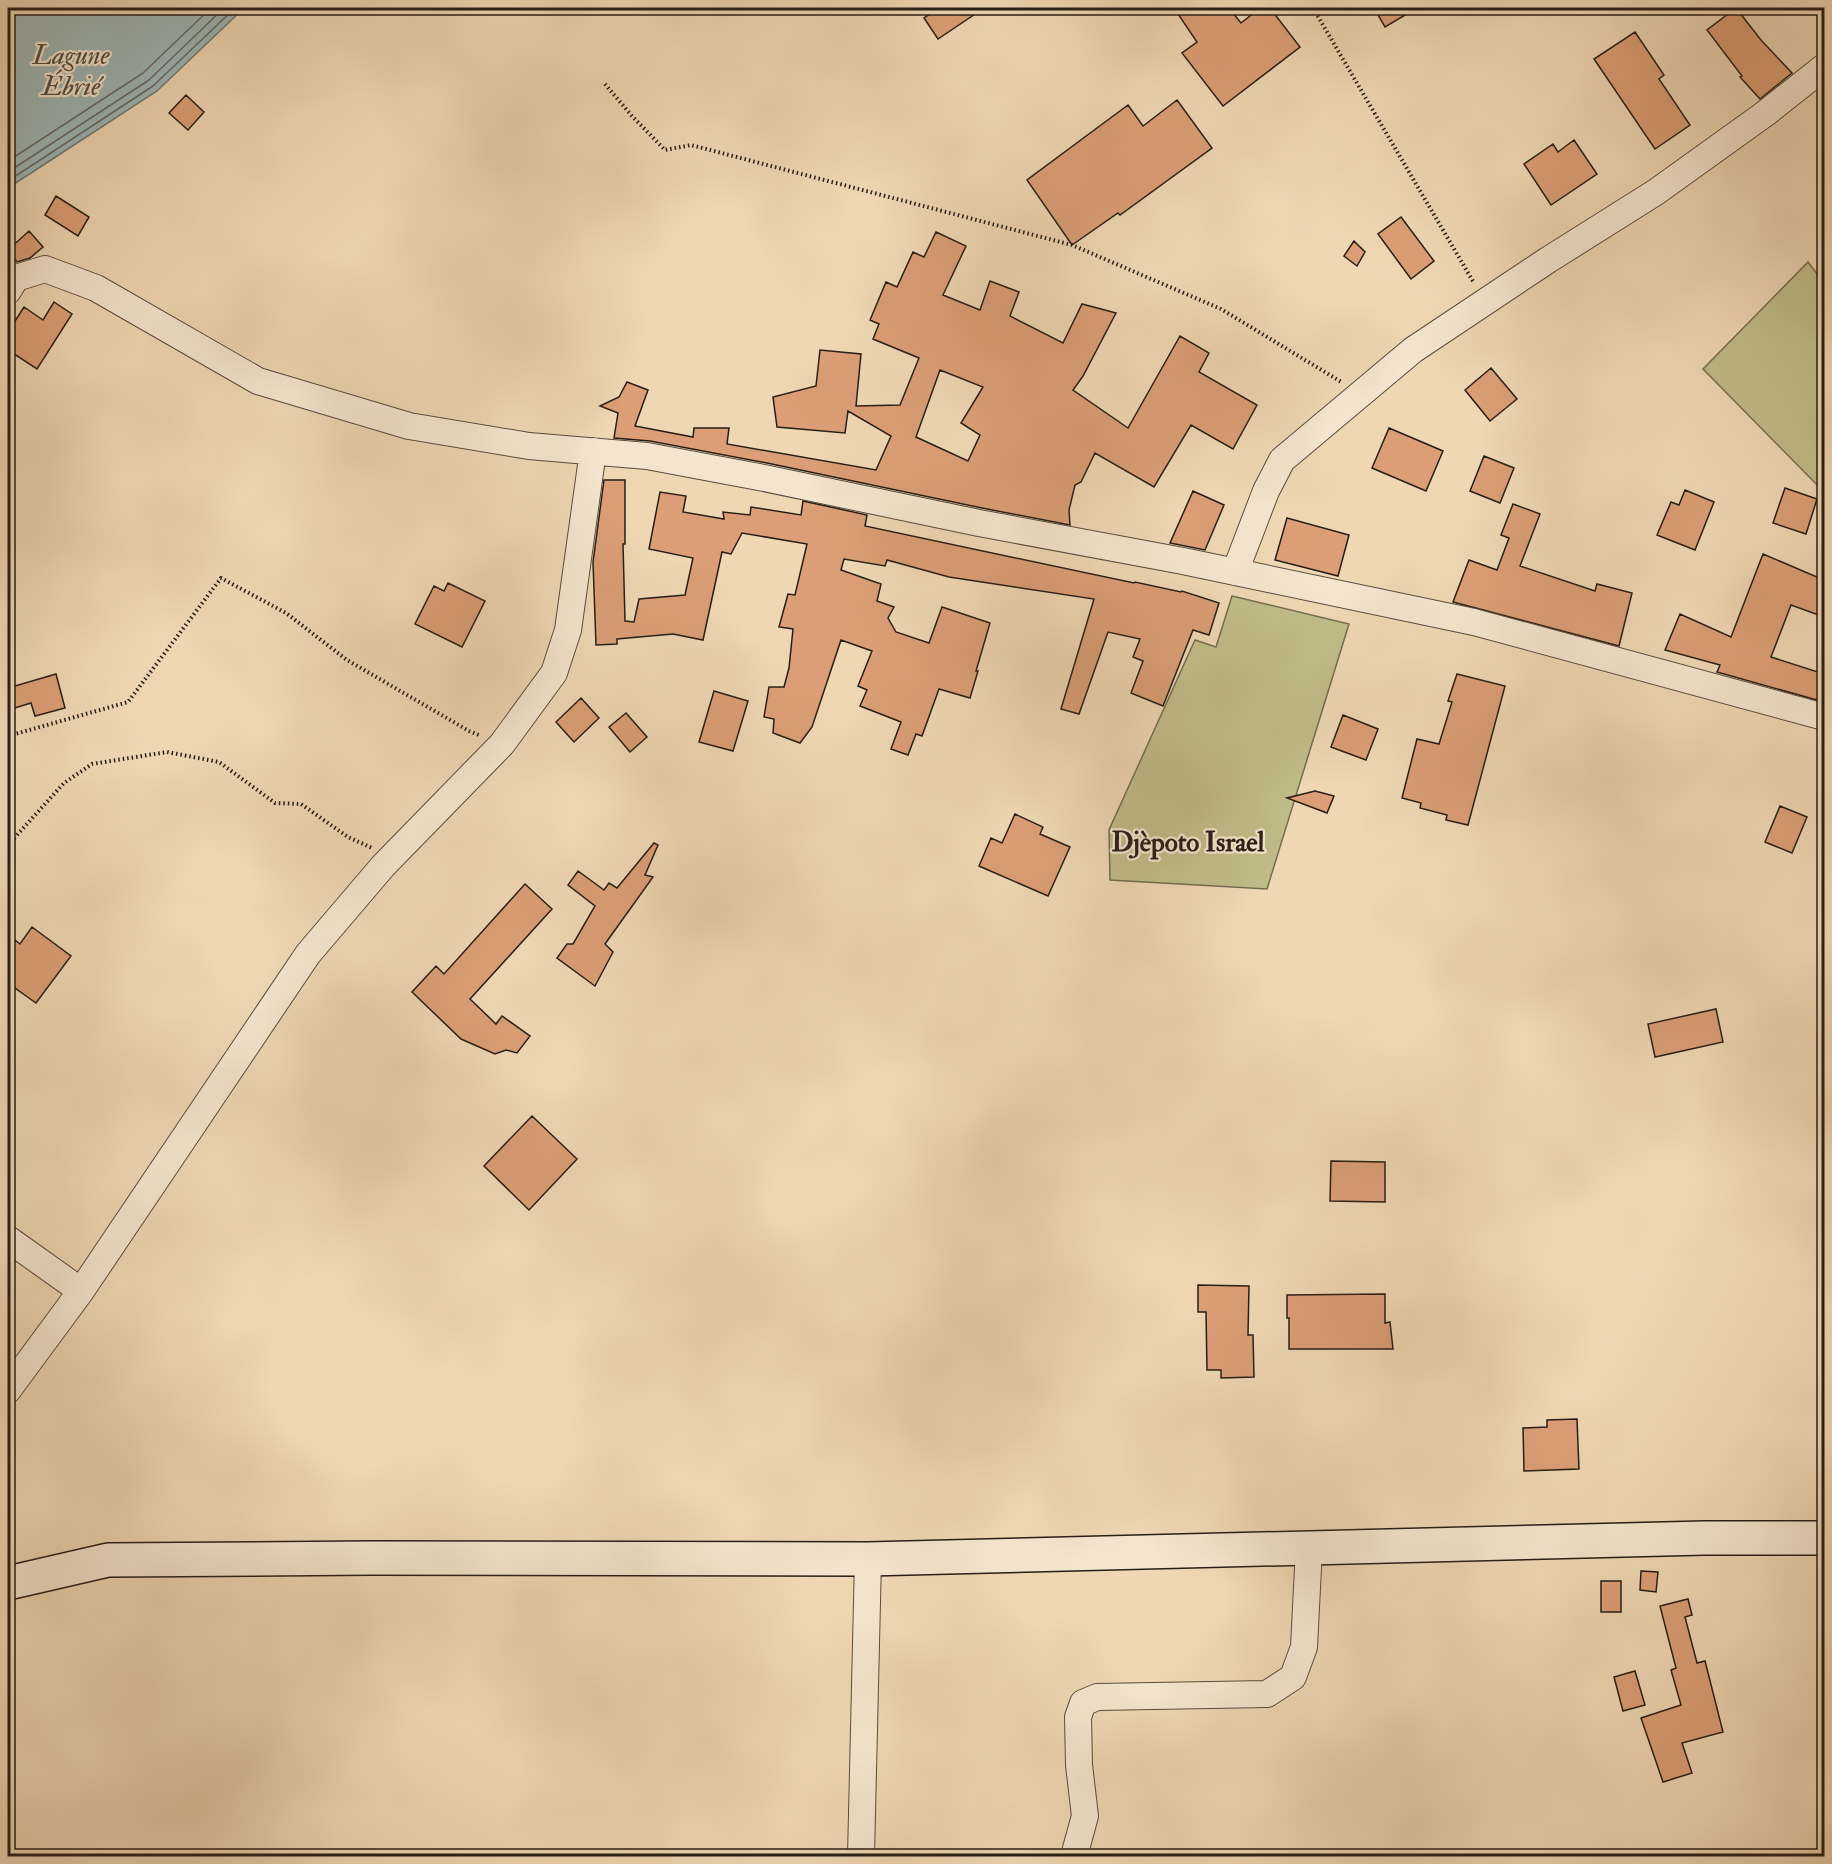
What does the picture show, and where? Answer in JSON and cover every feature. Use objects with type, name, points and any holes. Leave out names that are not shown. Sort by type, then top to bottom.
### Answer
[{"type":"street","points":[[1235,572],[1266,491],[1282,460],[1413,351],[1656,192],[1766,113],[1824,67]]},
{"type":"street","points":[[8,291],[16,278],[45,269],[96,288],[258,381],[409,426],[529,446],[647,456],[753,475],[979,523],[1235,572],[1474,622],[1824,717]]},
{"type":"street","points":[[8,1389],[81,1291],[308,954],[392,856],[502,744],[554,673],[568,630],[593,451]]},
{"type":"street","points":[[8,1239],[81,1291]]},
{"type":"street","points":[[8,1583],[108,1560],[868,1559],[1704,1538],[1824,1538]]},
{"type":"street","points":[[1074,1857],[1085,1816],[1079,1765],[1078,1717],[1083,1703],[1097,1697],[1267,1694],[1293,1677],[1304,1647],[1309,1548]]},
{"type":"street","points":[[861,1857],[868,1559]]},
{"type":"path","points":[[1313,8],[1485,302]]},
{"type":"path","points":[[605,84],[664,150],[691,145],[1072,245],[1221,309],[1361,394]]},
{"type":"path","points":[[8,736],[128,702],[221,578],[286,613],[347,660],[469,731],[502,744]]},
{"type":"path","points":[[8,845],[64,783],[92,764],[167,752],[219,762],[275,803],[301,804],[348,837],[392,856]]},
{"type":"shaded area","points":[[1808,262],[1824,283],[1824,492],[1703,369]]},
{"type":"shaded area","points":[[1232,596],[1349,624],[1267,889],[1110,880],[1109,830],[1195,640],[1216,647]]},
{"type":"water","name":"Lagune Ébrié","points":[[8,8],[244,8],[157,91],[8,188]]},
{"type":"building","points":[[939,8],[984,8],[938,39],[924,18]]},
{"type":"building","points":[[1174,8],[1229,8],[1241,23],[1260,8],[1270,8],[1300,47],[1223,106],[1182,53],[1197,42]]},
{"type":"building","points":[[1374,8],[1417,8],[1385,27]]},
{"type":"building","points":[[1736,8],[1761,40],[1792,73],[1760,99],[1740,77],[1742,76],[1707,30]]},
{"type":"building","points":[[1635,32],[1664,75],[1659,79],[1690,125],[1655,149],[1594,59]]},
{"type":"building","points":[[186,95],[204,112],[188,130],[169,113]]},
{"type":"building","points":[[1177,100],[1212,148],[1120,215],[1118,213],[1072,245],[1027,180],[1128,105],[1143,126]]},
{"type":"building","points":[[1574,140],[1597,174],[1551,205],[1524,164],[1553,144],[1558,152]]},
{"type":"building","points":[[56,196],[89,217],[78,236],[45,215]]},
{"type":"building","points":[[1401,217],[1434,261],[1411,279],[1378,234]]},
{"type":"building","points":[[29,231],[43,247],[30,258],[17,262],[8,250]]},
{"type":"building","points":[[936,232],[966,246],[943,295],[980,310],[990,281],[1019,292],[1010,316],[1063,343],[1082,304],[1116,313],[1083,376],[1073,390],[1128,428],[1180,336],[1209,353],[1199,372],[1257,405],[1233,449],[1191,425],[1154,487],[1095,453],[1081,482],[1075,485],[1069,510],[1070,525],[767,463],[650,441],[614,438],[618,413],[600,406],[619,397],[627,382],[648,390],[635,426],[693,437],[694,428],[729,428],[727,444],[876,470],[891,436],[848,411],[845,433],[777,427],[773,397],[816,386],[820,350],[861,354],[856,406],[900,405],[919,358],[873,339],[879,324],[870,320],[886,282],[897,287],[913,252],[924,257]],"holes":[[[940,370],[983,387],[961,423],[980,435],[968,461],[916,437]]]},
{"type":"building","points":[[1354,241],[1365,252],[1357,266],[1344,256]]},
{"type":"building","points":[[54,302],[72,314],[37,369],[8,350],[8,332],[24,307],[43,320]]},
{"type":"building","points":[[1491,368],[1517,399],[1490,421],[1465,390]]},
{"type":"building","points":[[1389,428],[1443,451],[1426,491],[1372,468]]},
{"type":"building","points":[[1484,456],[1514,468],[1500,503],[1470,491]]},
{"type":"building","points":[[604,480],[625,480],[625,544],[623,544],[625,621],[634,622],[639,599],[685,595],[693,558],[649,549],[660,492],[686,496],[683,512],[724,519],[723,512],[750,515],[751,507],[801,515],[803,501],[867,515],[865,526],[1134,583],[1182,591],[1219,603],[1209,635],[1193,630],[1163,706],[1131,693],[1143,661],[1133,657],[1140,639],[1108,632],[1079,714],[1061,709],[1094,599],[949,577],[887,560],[885,566],[844,559],[841,570],[881,584],[877,601],[894,607],[888,618],[896,632],[929,643],[942,607],[990,623],[970,698],[939,689],[922,736],[916,734],[908,755],[891,749],[901,722],[860,706],[867,690],[858,686],[872,651],[841,640],[812,727],[800,743],[773,733],[774,719],[764,717],[769,687],[784,687],[789,668],[793,629],[779,627],[788,594],[795,595],[807,544],[742,533],[731,554],[722,552],[703,640],[673,634],[617,639],[617,644],[596,645],[593,562]]},
{"type":"building","points":[[1785,488],[1817,499],[1806,534],[1773,523]]},
{"type":"building","points":[[1685,490],[1714,502],[1695,550],[1657,535],[1671,502],[1679,505]]},
{"type":"building","points":[[1193,491],[1224,505],[1205,550],[1170,543]]},
{"type":"building","points":[[1513,504],[1540,514],[1520,566],[1595,591],[1597,584],[1632,593],[1619,646],[1453,602],[1469,560],[1497,570],[1509,538],[1501,535]]},
{"type":"building","points":[[1287,518],[1349,535],[1338,576],[1275,560]]},
{"type":"building","points":[[1763,554],[1824,580],[1824,617],[1791,605],[1771,657],[1824,674],[1824,702],[1717,672],[1720,665],[1665,650],[1680,614],[1731,637]]},
{"type":"building","points":[[448,583],[485,601],[462,647],[415,624],[434,586],[444,591]]},
{"type":"building","points":[[56,674],[65,708],[35,716],[31,703],[8,710],[8,688]]},
{"type":"building","points":[[1457,674],[1505,686],[1468,825],[1446,820],[1447,815],[1420,808],[1421,803],[1402,798],[1417,739],[1439,744],[1452,702],[1448,701]]},
{"type":"building","points":[[714,691],[748,701],[733,751],[699,742]]},
{"type":"building","points":[[581,698],[599,718],[574,742],[556,722]]},
{"type":"building","points":[[626,713],[647,737],[630,752],[609,727]]},
{"type":"building","points":[[1343,715],[1378,729],[1366,760],[1331,747]]},
{"type":"building","points":[[1315,791],[1334,796],[1327,813],[1287,798]]},
{"type":"building","points":[[1780,806],[1807,817],[1792,853],[1765,842]]},
{"type":"building","points":[[1015,814],[1043,827],[1040,834],[1070,847],[1048,896],[979,866],[991,838],[1002,843]]},
{"type":"building","points":[[654,843],[658,845],[645,875],[653,877],[605,944],[613,952],[595,986],[557,958],[567,944],[573,944],[595,906],[568,885],[578,871],[604,890],[609,883],[617,888]]},
{"type":"building","points":[[525,884],[552,909],[470,999],[496,1024],[502,1016],[530,1036],[517,1053],[506,1050],[495,1054],[461,1039],[412,992],[436,966],[444,974]]},
{"type":"building","points":[[32,927],[71,956],[36,1003],[8,983],[8,950],[15,940],[20,944]]},
{"type":"building","points":[[1716,1009],[1723,1042],[1655,1057],[1648,1024]]},
{"type":"building","points":[[532,1116],[577,1159],[529,1210],[484,1166]]},
{"type":"building","points":[[1331,1161],[1385,1162],[1385,1202],[1330,1201]]},
{"type":"building","points":[[1198,1285],[1249,1286],[1248,1335],[1253,1335],[1254,1377],[1221,1378],[1221,1370],[1207,1370],[1206,1312],[1198,1312]]},
{"type":"building","points":[[1385,1294],[1385,1323],[1390,1322],[1393,1349],[1289,1349],[1287,1295]]},
{"type":"building","points":[[1577,1419],[1579,1469],[1524,1471],[1523,1428],[1547,1427],[1547,1420]]},
{"type":"building","points":[[1641,1571],[1658,1572],[1656,1592],[1640,1590]]},
{"type":"building","points":[[1601,1581],[1621,1581],[1621,1612],[1601,1612]]},
{"type":"building","points":[[1688,1599],[1692,1615],[1685,1617],[1697,1663],[1705,1661],[1723,1732],[1682,1743],[1692,1773],[1663,1782],[1641,1718],[1681,1705],[1671,1670],[1676,1668],[1660,1606]]},
{"type":"building","points":[[1635,1671],[1645,1705],[1623,1711],[1614,1677]]},
{"type":"district","name":"Djèpoto Israel","points":[[1188,842]]}]
